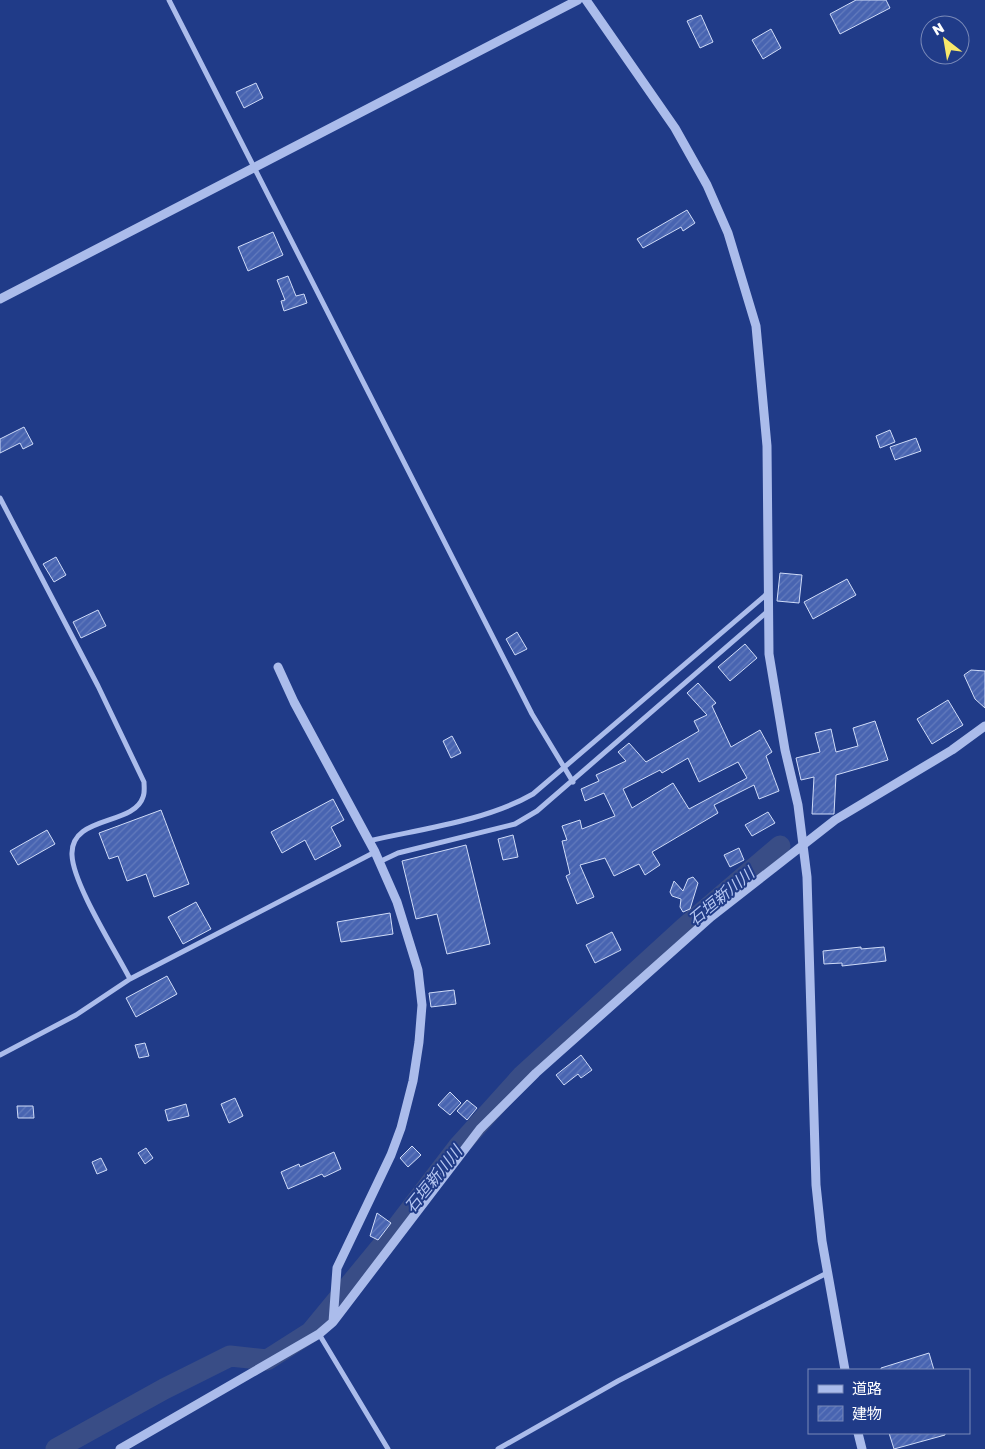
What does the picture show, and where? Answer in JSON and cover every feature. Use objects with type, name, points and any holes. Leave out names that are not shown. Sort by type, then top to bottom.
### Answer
[{"type":"street","points":[[169,0],[523,696],[563,768],[573,782]]},
{"type":"street","points":[[0,299],[578,0]]},
{"type":"street","points":[[586,0],[676,128],[707,186],[728,232],[756,326],[766,412],[769,654],[785,750],[798,805],[807,877],[816,1185],[827,1273],[845,1369]]},
{"type":"street","points":[[0,498],[98,686],[144,782],[143,798],[132,811],[92,826],[75,839],[71,854],[76,876],[130,979]]},
{"type":"street","points":[[368,841],[514,805],[533,794],[768,593]]},
{"type":"street","points":[[379,862],[398,853],[515,824],[538,811],[768,610]]},
{"type":"street","points":[[278,667],[294,702],[336,776],[375,852],[397,902],[418,970],[422,1005],[413,1081],[394,1146],[337,1268],[333,1322]]},
{"type":"street","points":[[120,1449],[319,1334],[333,1322],[480,1128],[536,1073],[711,916],[803,844],[835,820],[952,750],[985,726]]},
{"type":"street","points":[[0,1055],[76,1015],[130,979],[375,852]]},
{"type":"street","points":[[498,1449],[618,1381],[827,1273]]},
{"type":"street","points":[[319,1334],[388,1449]]},
{"type":"street","points":[[858,1434],[862,1449]]},
{"type":"building","points":[[856,0],[886,0],[890,8],[840,34],[830,14]]},
{"type":"building","points":[[701,15],[713,42],[700,48],[687,21]]},
{"type":"building","points":[[771,29],[781,48],[763,59],[752,40]]},
{"type":"building","points":[[256,83],[263,98],[244,108],[236,92]]},
{"type":"building","points":[[687,210],[695,223],[683,231],[681,227],[643,248],[637,239]]},
{"type":"building","points":[[273,232],[283,255],[248,271],[238,247]]},
{"type":"building","points":[[288,276],[296,296],[304,294],[307,303],[284,311],[281,301],[285,300],[277,280]]},
{"type":"building","points":[[24,427],[33,444],[23,449],[20,443],[0,453],[0,439]]},
{"type":"building","points":[[890,430],[895,442],[880,448],[876,436]]},
{"type":"building","points":[[916,438],[921,451],[895,460],[890,447]]},
{"type":"building","points":[[56,557],[66,575],[54,582],[43,564]]},
{"type":"building","points":[[780,573],[802,575],[799,603],[777,601]]},
{"type":"building","points":[[847,579],[856,595],[813,619],[804,602]]},
{"type":"building","points":[[98,610],[106,626],[81,638],[73,622]]},
{"type":"building","points":[[517,632],[527,649],[515,655],[506,639]]},
{"type":"building","points":[[745,644],[757,658],[730,681],[718,667]]},
{"type":"building","points":[[971,670],[985,671],[985,708],[975,699],[964,675]]},
{"type":"building","points":[[698,683],[716,703],[712,706],[731,747],[760,730],[772,752],[766,756],[779,791],[759,799],[754,785],[714,805],[718,813],[652,852],[660,865],[645,875],[639,864],[614,876],[605,858],[580,865],[594,897],[577,904],[566,876],[570,874],[562,841],[567,840],[562,826],[580,820],[582,829],[615,816],[604,793],[585,801],[581,789],[599,781],[596,775],[626,761],[618,752],[629,743],[646,762],[699,731],[694,721],[707,715],[687,693]],"holes":[[[688,758],[699,782],[738,762],[747,778],[689,809],[673,783],[632,808],[623,789],[660,770],[662,773]]]},
{"type":"building","points":[[948,700],[963,725],[932,744],[917,719]]},
{"type":"building","points":[[875,721],[888,760],[836,775],[834,814],[812,814],[814,777],[801,780],[796,758],[820,752],[815,733],[831,729],[836,752],[858,746],[853,728]]},
{"type":"building","points":[[452,736],[461,753],[451,758],[443,741]]},
{"type":"building","points":[[333,799],[344,820],[331,827],[341,846],[315,860],[305,840],[282,853],[271,832]]},
{"type":"building","points":[[161,810],[189,884],[154,897],[146,874],[127,881],[118,856],[109,859],[99,833]]},
{"type":"building","points":[[768,812],[775,823],[752,836],[745,825]]},
{"type":"building","points":[[47,830],[55,844],[18,865],[10,851]]},
{"type":"building","points":[[513,835],[518,857],[503,860],[498,839]]},
{"type":"building","points":[[466,845],[490,944],[447,954],[437,914],[416,919],[402,861]]},
{"type":"building","points":[[739,848],[744,860],[730,867],[724,855]]},
{"type":"building","points":[[693,877],[698,883],[690,909],[683,912],[680,907],[681,899],[672,896],[670,892],[674,881],[683,891],[688,879]]},
{"type":"building","points":[[196,902],[211,929],[183,944],[168,917]]},
{"type":"building","points":[[390,913],[393,934],[341,942],[337,922]]},
{"type":"building","points":[[612,932],[621,950],[595,963],[586,945]]},
{"type":"building","points":[[861,947],[861,949],[884,947],[886,961],[842,966],[842,963],[824,964],[823,951]]},
{"type":"building","points":[[167,976],[177,994],[136,1017],[126,998]]},
{"type":"building","points":[[454,990],[456,1004],[431,1007],[429,993]]},
{"type":"building","points":[[145,1043],[149,1056],[139,1058],[135,1045]]},
{"type":"building","points":[[581,1055],[592,1070],[581,1078],[578,1074],[564,1085],[556,1075]]},
{"type":"building","points":[[450,1092],[461,1103],[450,1115],[438,1105]]},
{"type":"building","points":[[235,1098],[243,1116],[229,1123],[221,1104]]},
{"type":"building","points":[[467,1100],[477,1108],[467,1120],[457,1111]]},
{"type":"building","points":[[186,1104],[189,1116],[168,1121],[165,1110]]},
{"type":"building","points":[[17,1106],[33,1106],[34,1118],[18,1118]]},
{"type":"building","points":[[412,1146],[421,1155],[408,1167],[400,1158]]},
{"type":"building","points":[[146,1148],[153,1158],[145,1164],[138,1153]]},
{"type":"building","points":[[334,1152],[341,1169],[324,1177],[322,1174],[288,1189],[281,1172],[299,1164],[300,1167]]},
{"type":"building","points":[[101,1158],[107,1170],[97,1174],[92,1162]]},
{"type":"building","points":[[377,1213],[391,1223],[378,1240],[370,1236]]},
{"type":"building","points":[[929,1353],[934,1369],[881,1369]]},
{"type":"building","points":[[889,1434],[945,1434],[945,1435],[894,1449]]},
{"type":"waterway","name":"石垣新川川","points":[[56,1449],[164,1389],[230,1356],[267,1360],[311,1332],[390,1236],[458,1147],[522,1076],[684,928],[780,846]]}]
